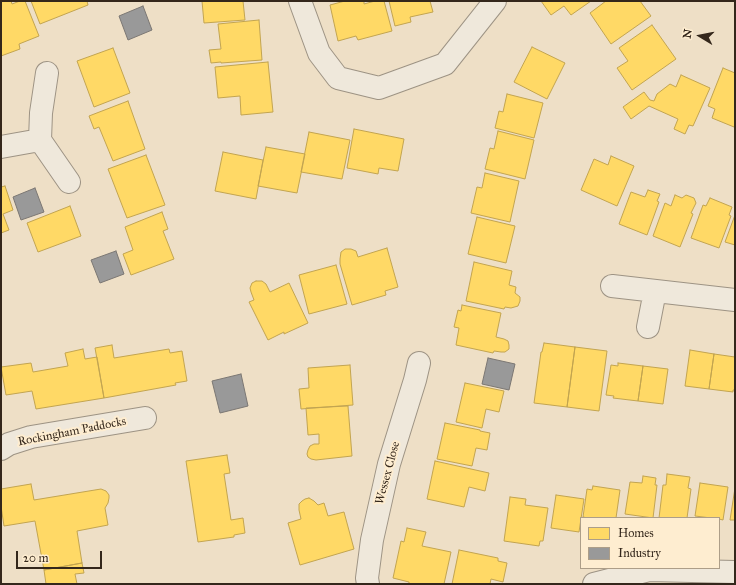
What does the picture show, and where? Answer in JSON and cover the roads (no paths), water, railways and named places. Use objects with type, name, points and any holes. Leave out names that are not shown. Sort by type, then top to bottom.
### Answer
[{"type":"street","points":[[300,1],[319,53],[338,78],[379,88],[445,64],[495,1]]},
{"type":"street","points":[[47,73],[41,113],[40,140],[69,182]]},
{"type":"street","points":[[1,147],[40,140]]},
{"type":"street","points":[[612,286],[735,300]]},
{"type":"street","points":[[648,326],[655,291]]},
{"type":"street","name":"Wessex Close","points":[[368,584],[367,578],[372,540],[380,502],[389,464],[415,380],[418,363]]},
{"type":"street","name":"Rockingham Paddocks","points":[[1,449],[9,444],[31,437],[145,418]]},
{"type":"street","points":[[594,584],[649,570],[735,572]]}]
